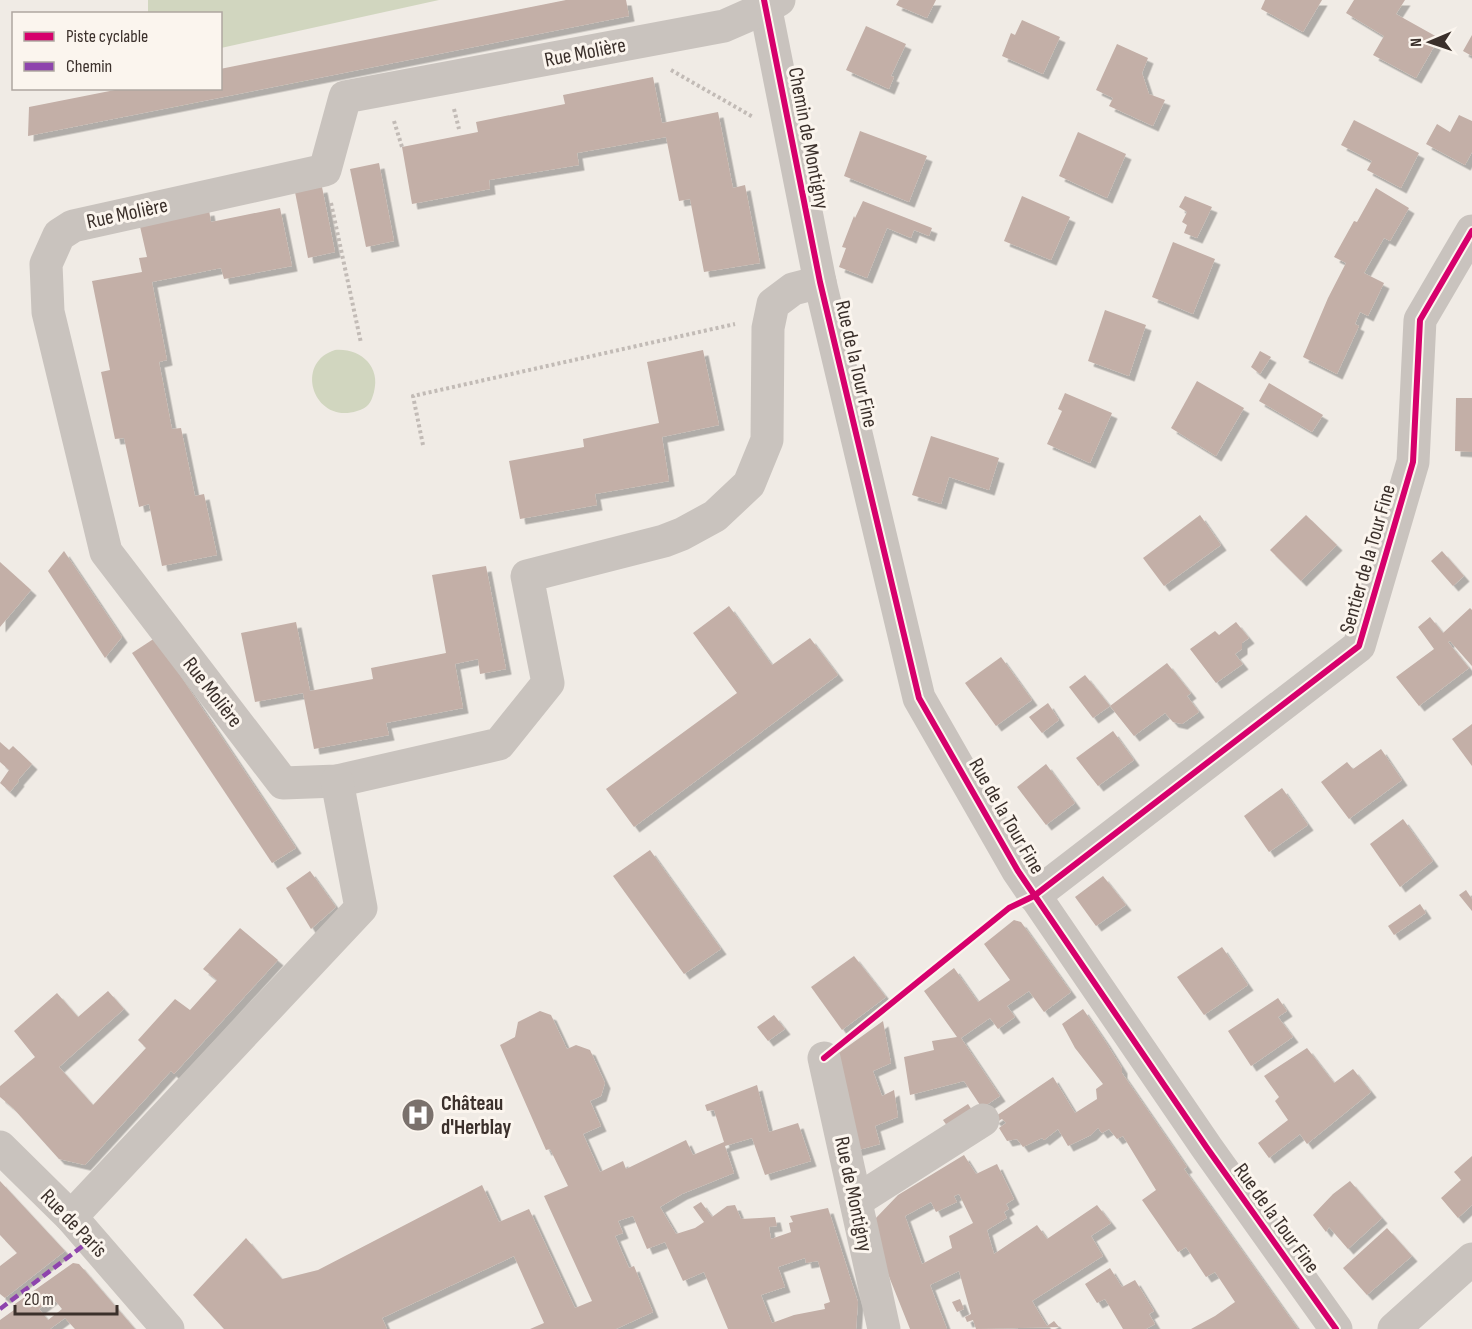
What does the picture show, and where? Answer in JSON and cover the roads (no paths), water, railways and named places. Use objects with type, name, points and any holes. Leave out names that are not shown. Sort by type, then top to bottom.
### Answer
[{"type":"street","name":"Rue Molière","points":[[769,3],[724,26],[345,97],[325,170],[73,225],[59,235],[46,264],[48,312],[105,552],[283,783],[337,781],[499,744],[548,683],[527,576],[664,541],[682,534],[715,516],[749,484],[767,440],[768,328],[773,304],[793,290],[820,282]]},
{"type":"street","name":"Chemin de Montigny","points":[[769,3],[820,282]]},
{"type":"street","name":"Sentier de la Tour Fine","points":[[1035,896],[1359,646],[1413,462],[1420,320],[1472,231]]},
{"type":"street","name":"Rue de la Tour Fine","points":[[820,282],[919,698],[1018,871],[1206,1148],[1336,1329]]},
{"type":"street","points":[[72,1217],[360,908],[337,781]]},
{"type":"street","name":"Rue de Montigny","points":[[824,1058],[884,1329]]},
{"type":"street","points":[[856,1201],[983,1120]]},
{"type":"street","name":"Rue de Paris","points":[[0,1147],[72,1217],[168,1329]]},
{"type":"street","points":[[1394,1329],[1472,1259]]},
{"type":"place","name":"Château d'Herblay","points":[[418,1115]]}]
